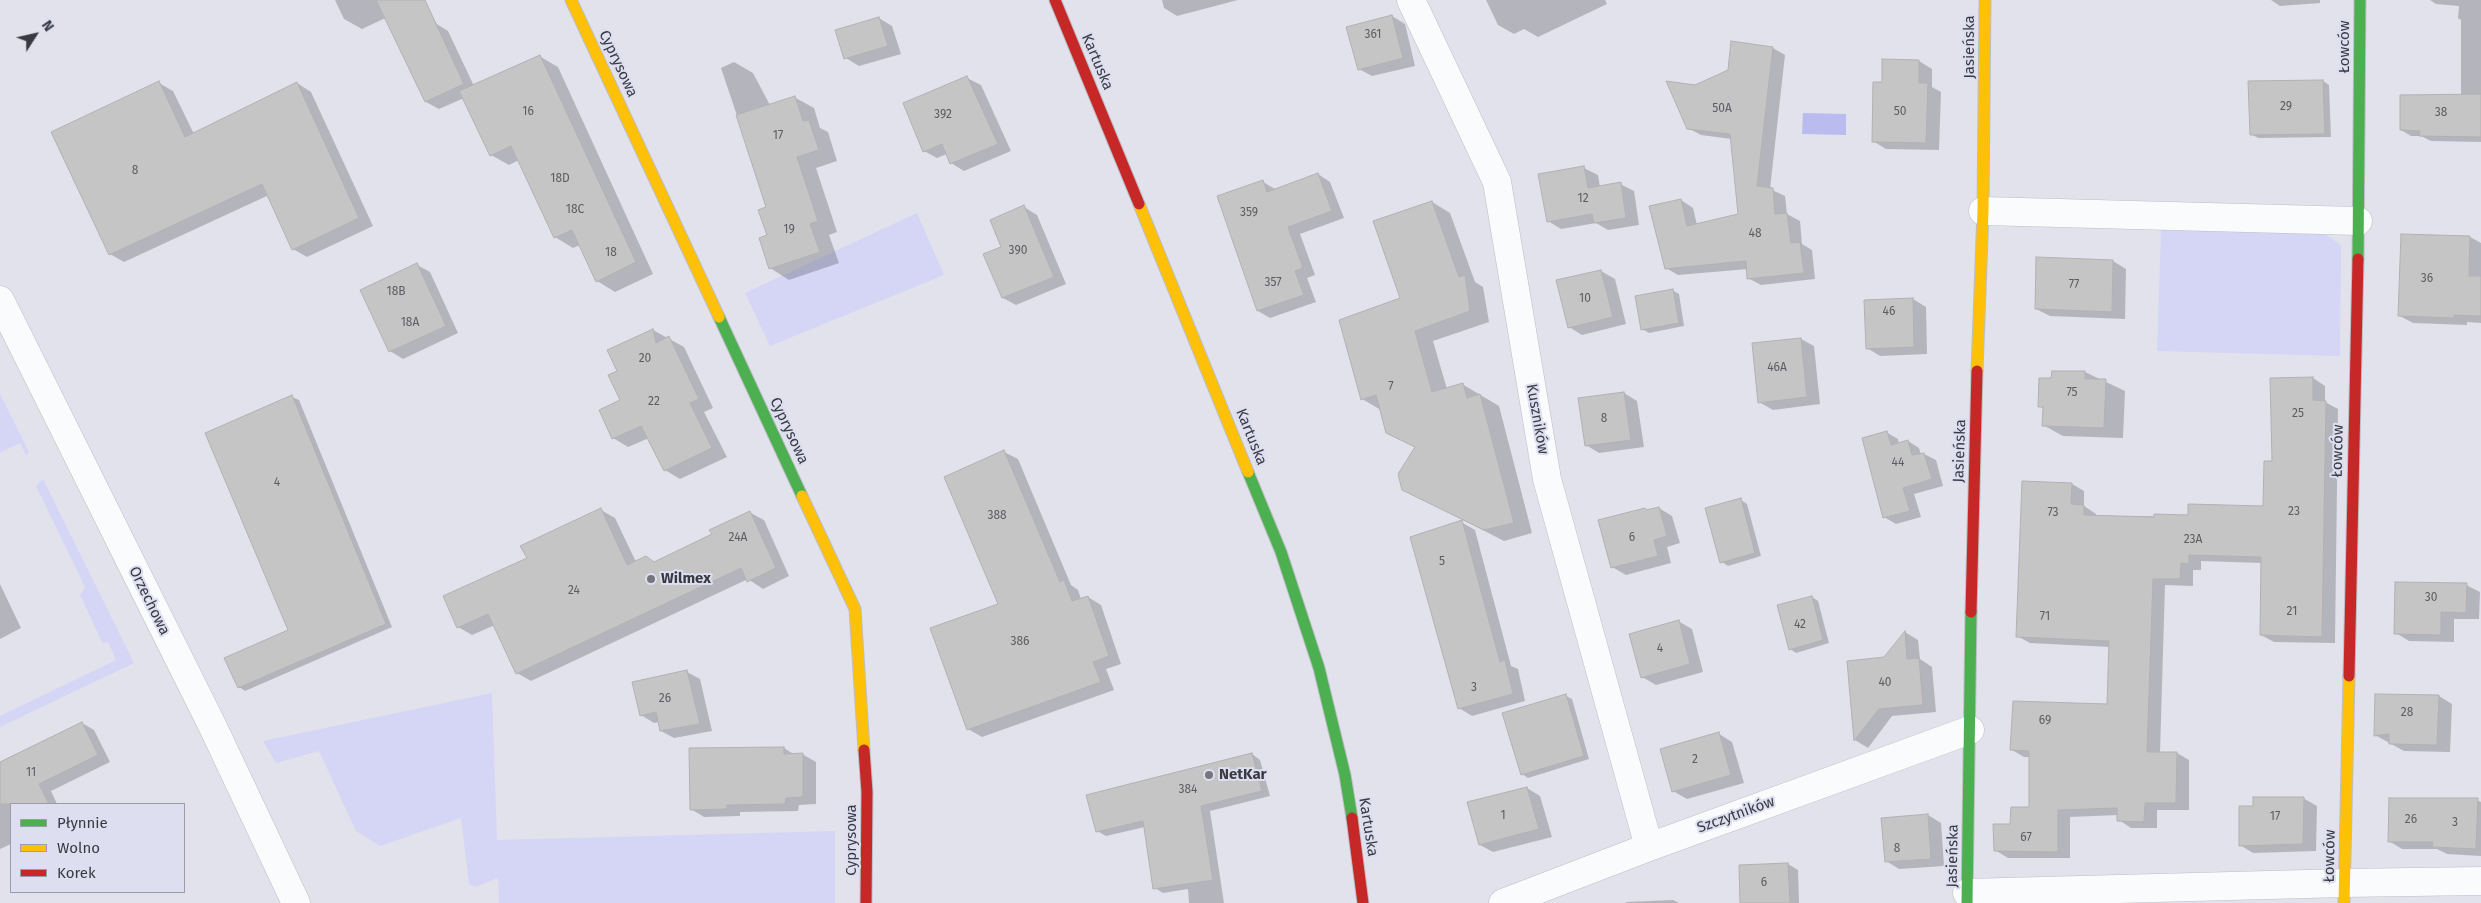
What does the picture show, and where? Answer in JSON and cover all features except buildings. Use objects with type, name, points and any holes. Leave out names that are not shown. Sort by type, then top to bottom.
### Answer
[{"type":"street","name":"Cyprysowa","points":[[572,0],[855,609],[867,792],[866,903]]},
{"type":"street","name":"Kartuska","points":[[1055,0],[1281,552],[1319,668],[1345,775],[1359,862],[1363,903]]},
{"type":"street","name":"Kuszników","points":[[1411,0],[1497,182],[1547,479],[1648,847]]},
{"type":"street","name":"Jasieńska","points":[[1967,898],[1972,521],[1984,211],[1985,0]]},
{"type":"street","name":"Łowców","points":[[2344,893],[2358,221],[2360,0]]},
{"type":"street","points":[[1984,211],[2358,221]]},
{"type":"street","name":"Orzechowa","points":[[0,300],[212,725],[296,903]]},
{"type":"street","name":"Szczytników","points":[[1503,903],[1648,847],[1970,730]]},
{"type":"street","points":[[1967,898],[2344,893],[2481,881]]},
{"type":"shaded area","points":[[917,213],[944,275],[770,346],[745,293]]},
{"type":"shaded area","points":[[2161,230],[2322,232],[2341,245],[2340,356],[2157,351]]},
{"type":"shaded area","points":[[0,394],[29,452],[26,455],[20,443],[0,453]]},
{"type":"shaded area","points":[[43,479],[134,663],[0,727],[0,716],[116,660],[108,642],[103,644],[80,595],[85,587],[36,486]]},
{"type":"shaded area","points":[[492,693],[497,840],[835,831],[835,903],[499,903],[498,878],[475,887],[469,884],[461,818],[380,846],[356,831],[319,751],[276,763],[263,741]]},
{"type":"water","points":[[1803,113],[1846,114],[1846,135],[1802,134]]},
{"type":"traffic: fast","points":[[2358,259],[2360,0]]},
{"type":"traffic: fast","points":[[719,317],[802,496]]},
{"type":"traffic: fast","points":[[1248,472],[1281,552],[1319,668],[1345,775],[1352,818]]},
{"type":"traffic: fast","points":[[1967,903],[1971,612]]},
{"type":"traffic: slow","points":[[571,0],[719,317]]},
{"type":"traffic: slow","points":[[1977,371],[1983,211],[1985,0]]},
{"type":"traffic: slow","points":[[1139,204],[1248,472]]},
{"type":"traffic: slow","points":[[802,496],[855,609],[864,750]]},
{"type":"traffic: slow","points":[[2344,903],[2349,676]]},
{"type":"traffic: jam","points":[[1055,0],[1139,204]]},
{"type":"traffic: jam","points":[[2349,676],[2358,259]]},
{"type":"traffic: jam","points":[[1971,612],[1977,371]]},
{"type":"traffic: jam","points":[[864,750],[867,792],[866,903]]},
{"type":"traffic: jam","points":[[1352,818],[1363,903]]},
{"type":"place","name":"Wilmex","points":[[651,579]]},
{"type":"place","name":"NetKar","points":[[1209,775]]}]
